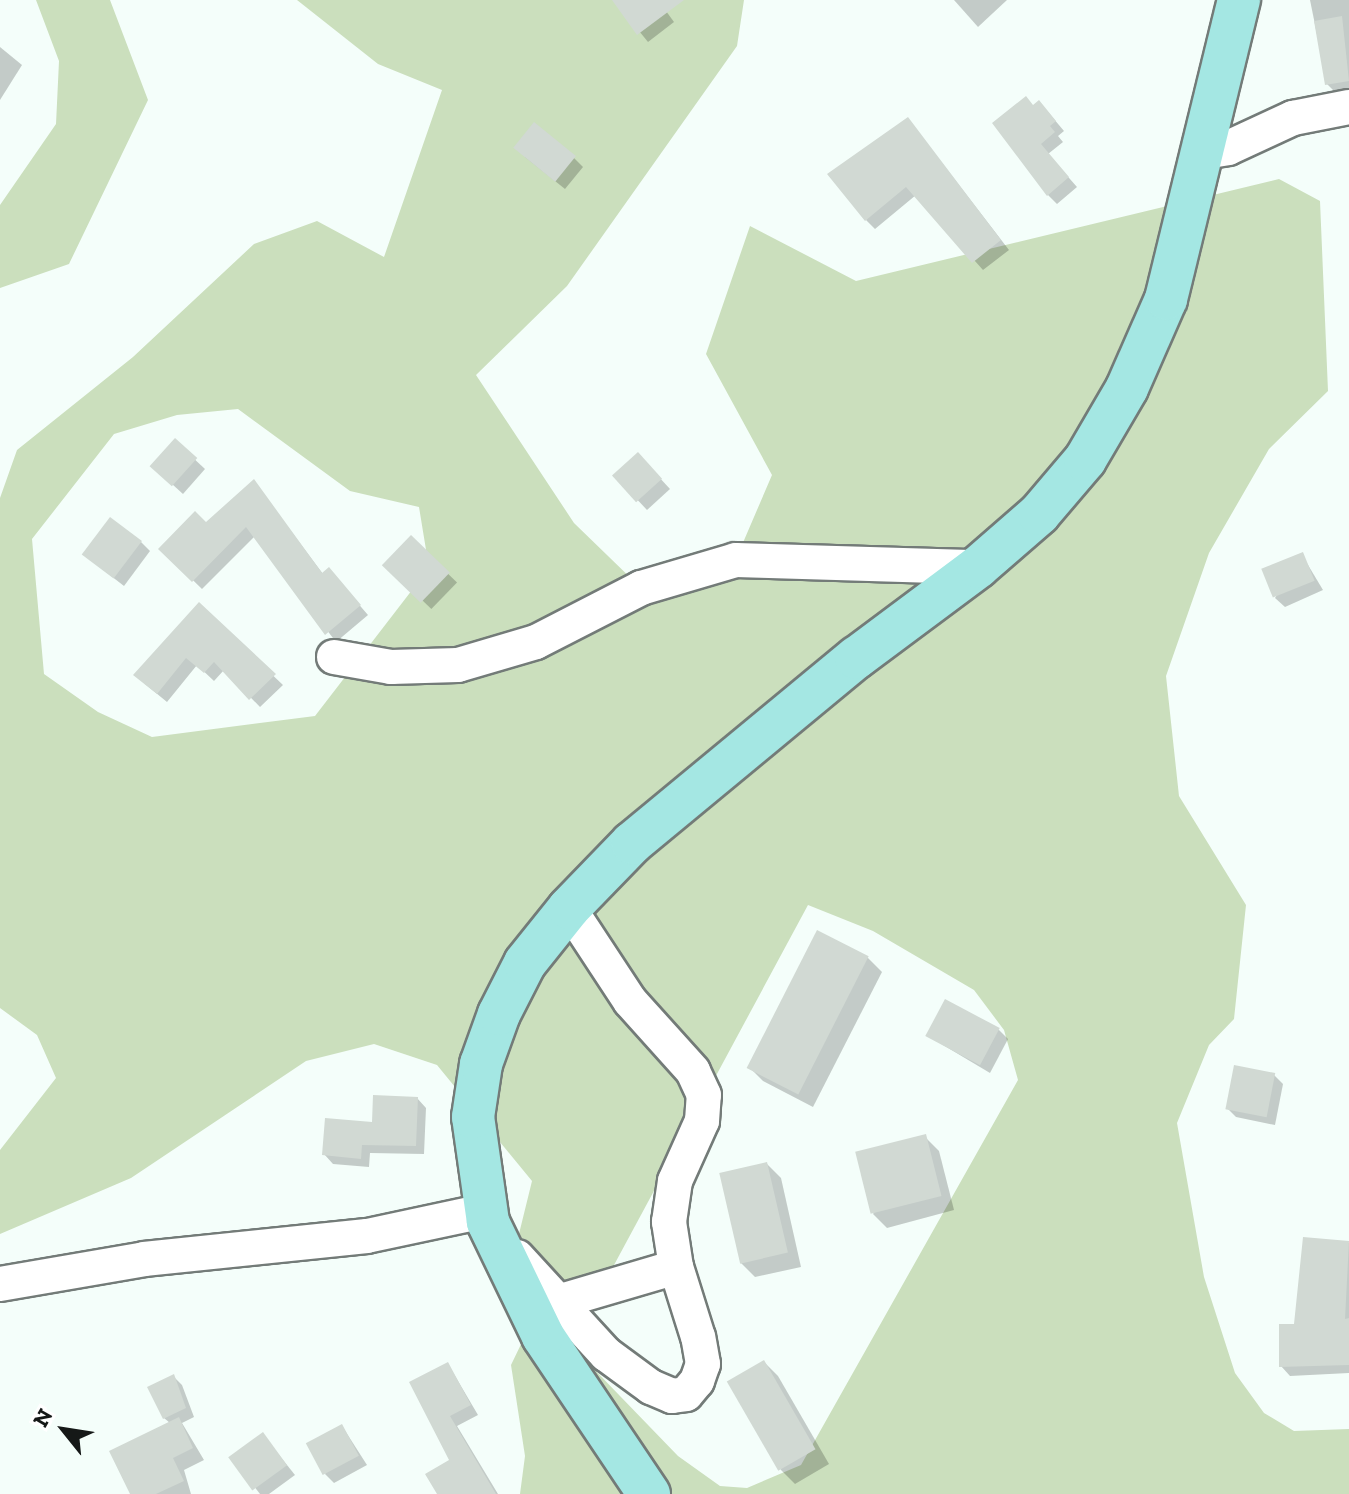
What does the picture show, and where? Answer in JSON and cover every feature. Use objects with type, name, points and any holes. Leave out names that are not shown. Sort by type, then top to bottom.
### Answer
[{"type":"main road","points":[[649,1494],[543,1336],[488,1216],[473,1117],[481,1064],[525,963],[569,908],[632,843],[856,658],[978,567],[1039,514],[1085,460],[1127,388],[1166,299],[1239,0]]},
{"type":"street","points":[[1204,152],[1228,148],[1293,118],[1349,107]]},
{"type":"street","points":[[334,657],[391,667],[458,665],[536,642],[641,588],[736,560],[978,567]]},
{"type":"street","points":[[0,1284],[144,1259],[367,1236],[488,1216],[554,1303],[606,1354],[651,1387],[672,1396],[686,1394],[703,1364],[676,1267],[669,1222],[675,1181],[702,1121],[704,1095],[693,1071],[630,1001],[569,908]]},
{"type":"street","points":[[554,1303],[676,1267]]},
{"type":"green space","points":[[36,0],[110,0],[148,100],[69,264],[0,288],[0,205],[56,124],[59,61]]},
{"type":"green space","points":[[297,0],[744,0],[737,46],[567,286],[476,375],[574,523],[641,588],[736,559],[772,475],[706,354],[750,226],[856,281],[1279,179],[1320,201],[1328,391],[1269,449],[1209,553],[1166,676],[1179,796],[1246,905],[1234,1019],[1209,1045],[1177,1123],[1204,1277],[1235,1373],[1264,1413],[1294,1431],[1349,1429],[1349,1494],[520,1494],[525,1456],[511,1365],[538,1309],[517,1242],[532,1181],[437,1065],[374,1044],[306,1061],[131,1178],[0,1234],[0,1150],[56,1078],[37,1035],[0,1008],[0,498],[17,450],[133,357],[254,244],[317,221],[384,257],[442,90],[378,64]],"holes":[[[238,409],[350,491],[419,507],[429,568],[315,716],[152,737],[98,712],[44,674],[32,539],[114,434],[177,415]],[[808,905],[873,931],[974,990],[1004,1030],[1018,1080],[801,1465],[747,1488],[720,1486],[678,1456],[591,1366],[579,1330]]]},
{"type":"building","points":[[612,0],[684,0],[637,35]]},
{"type":"building","points":[[1342,16],[1349,81],[1325,85],[1314,21]]},
{"type":"building","points":[[1026,96],[1033,105],[1039,100],[1056,121],[1050,126],[1055,132],[1041,144],[1069,177],[1047,196],[992,123]]},
{"type":"building","points":[[908,117],[1001,240],[972,263],[906,187],[865,221],[827,174]]},
{"type":"building","points":[[534,122],[576,156],[555,182],[513,148]]},
{"type":"building","points":[[175,438],[197,458],[172,486],[150,466]]},
{"type":"building","points":[[638,452],[662,479],[636,502],[612,475]]},
{"type":"building","points":[[254,479],[322,573],[329,567],[361,605],[325,635],[246,527],[192,582],[158,549],[195,511],[206,522]]},
{"type":"building","points":[[110,517],[142,541],[114,579],[82,555]]},
{"type":"building","points":[[411,535],[450,573],[421,603],[382,565]]},
{"type":"building","points":[[1303,552],[1315,581],[1273,598],[1261,569]]},
{"type":"building","points":[[199,602],[276,674],[249,700],[214,662],[204,673],[186,658],[157,694],[133,675]]},
{"type":"building","points":[[817,930],[869,956],[798,1094],[747,1068]]},
{"type":"building","points":[[945,999],[1000,1028],[980,1065],[925,1036]]},
{"type":"building","points":[[1234,1065],[1275,1073],[1267,1117],[1225,1109]]},
{"type":"building","points":[[373,1095],[418,1097],[416,1146],[362,1145],[361,1159],[322,1155],[325,1118],[372,1122]]},
{"type":"building","points":[[926,1134],[941,1196],[871,1214],[855,1152]]},
{"type":"building","points":[[767,1162],[788,1253],[740,1264],[719,1173]]},
{"type":"building","points":[[1303,1237],[1349,1241],[1345,1319],[1349,1318],[1349,1365],[1279,1367],[1279,1324],[1294,1324]]},
{"type":"building","points":[[764,1360],[816,1449],[778,1471],[727,1382]]},
{"type":"building","points":[[448,1362],[471,1405],[450,1416],[496,1494],[437,1494],[425,1474],[449,1460],[409,1382]]},
{"type":"building","points":[[174,1374],[186,1408],[163,1419],[147,1387]]},
{"type":"building","points":[[179,1417],[193,1448],[173,1458],[184,1481],[156,1494],[130,1494],[109,1451]]},
{"type":"building","points":[[342,1424],[359,1456],[323,1475],[306,1443]]},
{"type":"building","points":[[263,1432],[287,1465],[252,1490],[228,1457]]}]
